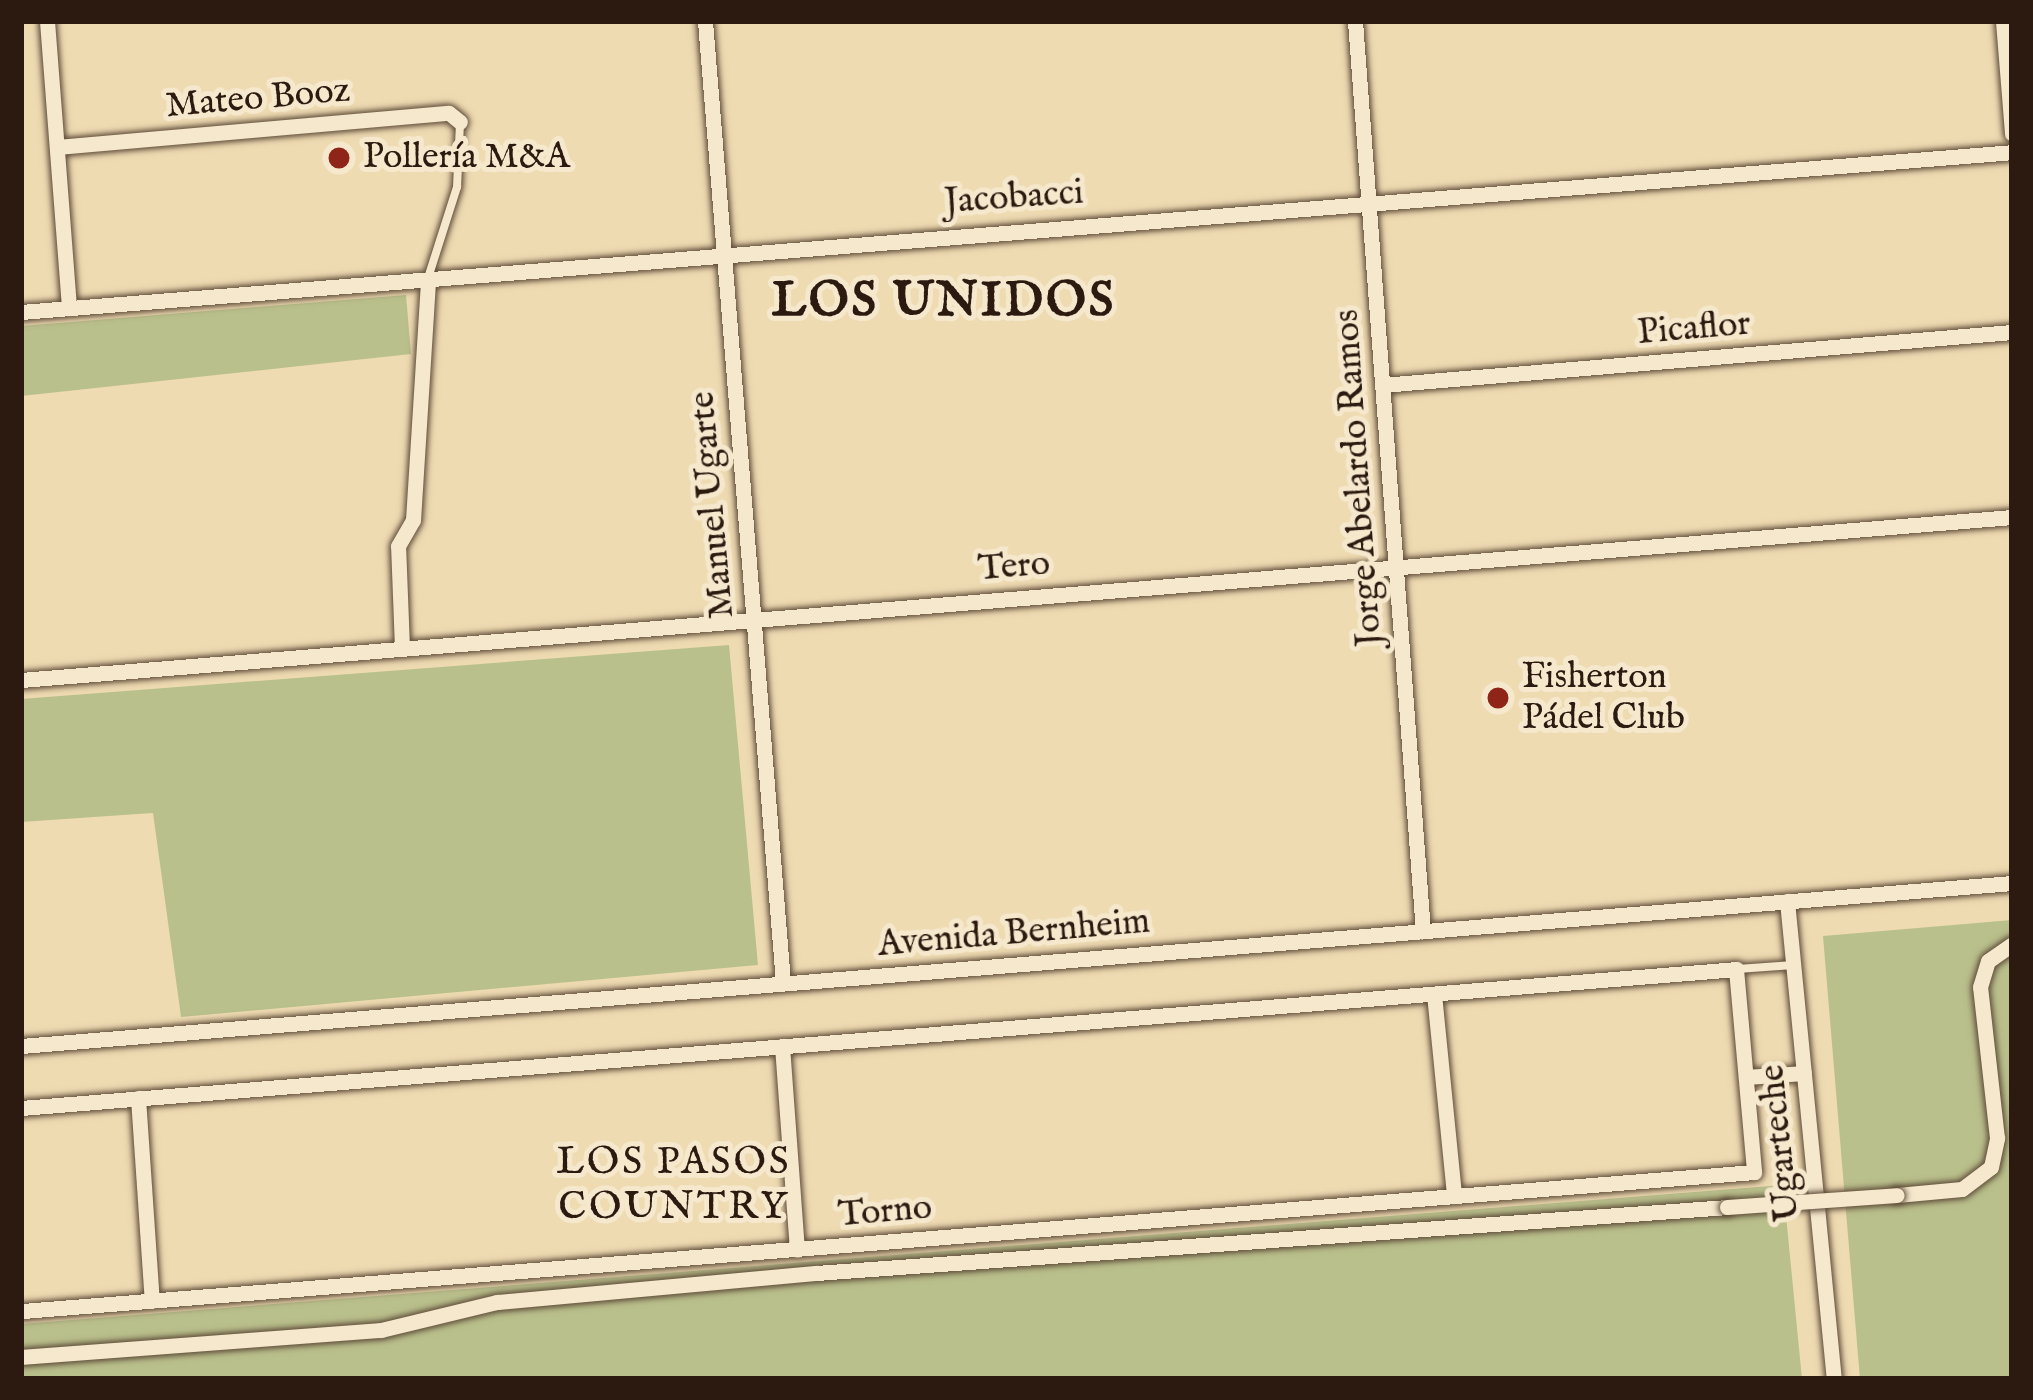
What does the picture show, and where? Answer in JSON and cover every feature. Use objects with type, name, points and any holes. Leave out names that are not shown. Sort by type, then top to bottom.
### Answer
[{"type":"street","points":[[47,21],[69,308]]},
{"type":"street","name":"Manuel Ugarte","points":[[705,21],[720,253],[783,983]]},
{"type":"street","name":"Jorge Abelardo Ramos","points":[[1355,21],[1423,931]]},
{"type":"street","points":[[2003,21],[2012,134]]},
{"type":"street","name":"Mateo Booz","points":[[57,147],[449,113],[460,122]]},
{"type":"street","name":"Jacobacci","points":[[21,312],[2012,152]]},
{"type":"street","points":[[402,648],[398,546],[413,520],[428,279]]},
{"type":"street","name":"Picaflor","points":[[1382,385],[2012,332]]},
{"type":"street","name":"Tero","points":[[21,680],[2012,517]]},
{"type":"street","name":"Avenida Bernheim","points":[[21,1046],[2012,883]]},
{"type":"street","name":"Ugarteche","points":[[1787,901],[1834,1379]]},
{"type":"street","points":[[21,1357],[381,1330],[496,1302],[816,1273],[1962,1189],[1990,1167],[1997,1138],[1980,987],[1988,961],[2012,944]]},
{"type":"street","points":[[21,1108],[1736,969],[1746,1077],[1804,1073]]},
{"type":"street","points":[[1434,994],[1454,1196]]},
{"type":"street","points":[[782,1046],[797,1249]]},
{"type":"street","name":"Torno","points":[[21,1311],[1754,1172],[1746,1077]]},
{"type":"street","points":[[138,1098],[152,1301]]},
{"type":"lane","points":[[428,279],[457,187],[460,122]]},
{"type":"lane","points":[[1736,969],[1793,965]]},
{"type":"green space","points":[[406,295],[411,354],[21,396],[21,326]]},
{"type":"green space","points":[[729,645],[758,965],[181,1017],[153,813],[21,822],[21,699]]},
{"type":"green space","points":[[2012,920],[2012,1379],[1860,1379],[1823,936]]},
{"type":"green space","points":[[1783,1185],[1802,1379],[21,1379],[21,1324]]},
{"type":"place","name":"Pollería M&A","points":[[339,158]]},
{"type":"place","name":"Fisherton Pádel Club","points":[[1498,698]]},
{"type":"district","name":"LOS UNIDOS","points":[[944,303]]},
{"type":"district","name":"LOS PASOS COUNTRY","points":[[674,1186]]}]
